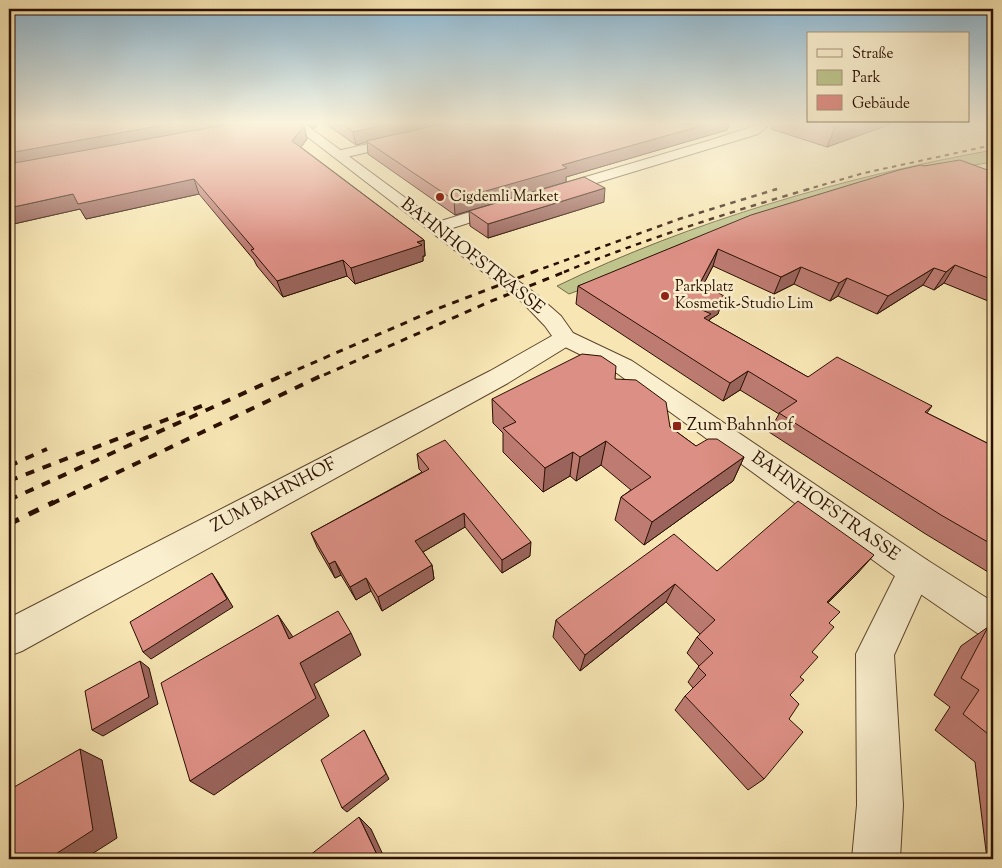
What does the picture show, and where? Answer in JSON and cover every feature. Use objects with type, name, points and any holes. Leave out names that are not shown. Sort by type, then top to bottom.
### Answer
[{"type":"street","name":"BAHNHOFSTRASSE","points":[[351,165],[529,298],[553,320],[565,338],[623,366],[993,624]]},
{"type":"street","points":[[537,197],[645,165]]},
{"type":"street","points":[[437,228],[519,202]]},
{"type":"street","name":"ZUM BAHNHOF","points":[[9,638],[511,370],[565,338]]},
{"type":"street","points":[[876,859],[880,805],[875,654],[915,571]]},
{"type":"green space","points":[[922,165],[977,165],[962,167],[743,229],[569,294],[557,286],[661,241],[716,221],[771,203]]},
{"type":"building","points":[[9,165],[323,165],[424,240],[417,242],[422,245],[351,268],[343,260],[277,281],[251,250],[254,249],[194,179],[78,204],[73,194],[9,208]]},
{"type":"building","points":[[401,165],[564,165],[562,165],[567,168],[454,200]]},
{"type":"building","points":[[972,165],[993,172],[993,248],[991,252],[993,255],[993,280],[955,265],[946,272],[934,268],[888,296],[847,278],[839,283],[801,267],[781,277],[718,249],[700,283],[724,296],[700,309],[711,314],[704,318],[808,377],[837,357],[932,406],[925,412],[993,446],[993,545],[941,515],[779,413],[797,401],[748,371],[730,383],[578,286],[751,215],[899,170],[924,166]]},
{"type":"building","points":[[584,177],[605,188],[488,224],[469,211]]},
{"type":"building","points":[[582,354],[601,356],[616,366],[615,379],[636,380],[666,402],[670,427],[696,446],[708,439],[717,439],[744,457],[652,522],[621,497],[651,477],[606,441],[580,457],[573,452],[545,468],[503,428],[516,422],[492,399]]},
{"type":"building","points":[[445,440],[531,542],[502,560],[464,513],[415,541],[432,565],[378,597],[366,578],[350,587],[335,561],[329,564],[311,533],[429,469],[417,454]]},
{"type":"building","points":[[798,501],[874,555],[827,602],[840,612],[829,623],[834,627],[812,652],[818,657],[800,677],[804,680],[790,695],[799,704],[789,719],[803,732],[764,779],[685,696],[706,675],[698,667],[713,653],[697,637],[715,620],[675,584],[585,655],[556,620],[674,534],[717,571]]},
{"type":"building","points":[[212,573],[227,599],[143,652],[130,622]]},
{"type":"building","points":[[338,611],[351,633],[300,663],[316,698],[190,781],[161,683],[278,615],[289,639]]},
{"type":"building","points":[[988,627],[993,631],[993,738],[963,714],[979,690],[961,678]]},
{"type":"building","points":[[140,661],[149,697],[92,730],[85,691]]},
{"type":"building","points":[[364,730],[386,774],[342,808],[321,760]]},
{"type":"building","points":[[80,749],[93,830],[48,859],[9,859],[9,790]]},
{"type":"building","points":[[359,817],[379,859],[305,859]]},
{"type":"railway","points":[[805,190],[864,173],[903,165]]},
{"type":"railway","points":[[533,272],[679,219],[777,189],[773,190]]},
{"type":"railway","points":[[564,272],[685,228],[809,189]]},
{"type":"railway","points":[[285,375],[437,309],[536,271]]},
{"type":"railway","points":[[324,375],[489,302],[567,271]]},
{"type":"railway","points":[[9,500],[288,373]]},
{"type":"railway","points":[[51,504],[327,373]]},
{"type":"railway","points":[[9,481],[204,405]]},
{"type":"railway","points":[[9,466],[47,449]]},
{"type":"railway","points":[[9,524],[54,502]]},
{"type":"place","name":"Cigdemli Market","points":[[440,197]]},
{"type":"place","name":"Parkplatz Kosmetik-Studio Lim","points":[[665,296]]},
{"type":"place","name":"Zum Bahnhof","points":[[677,426]]}]
